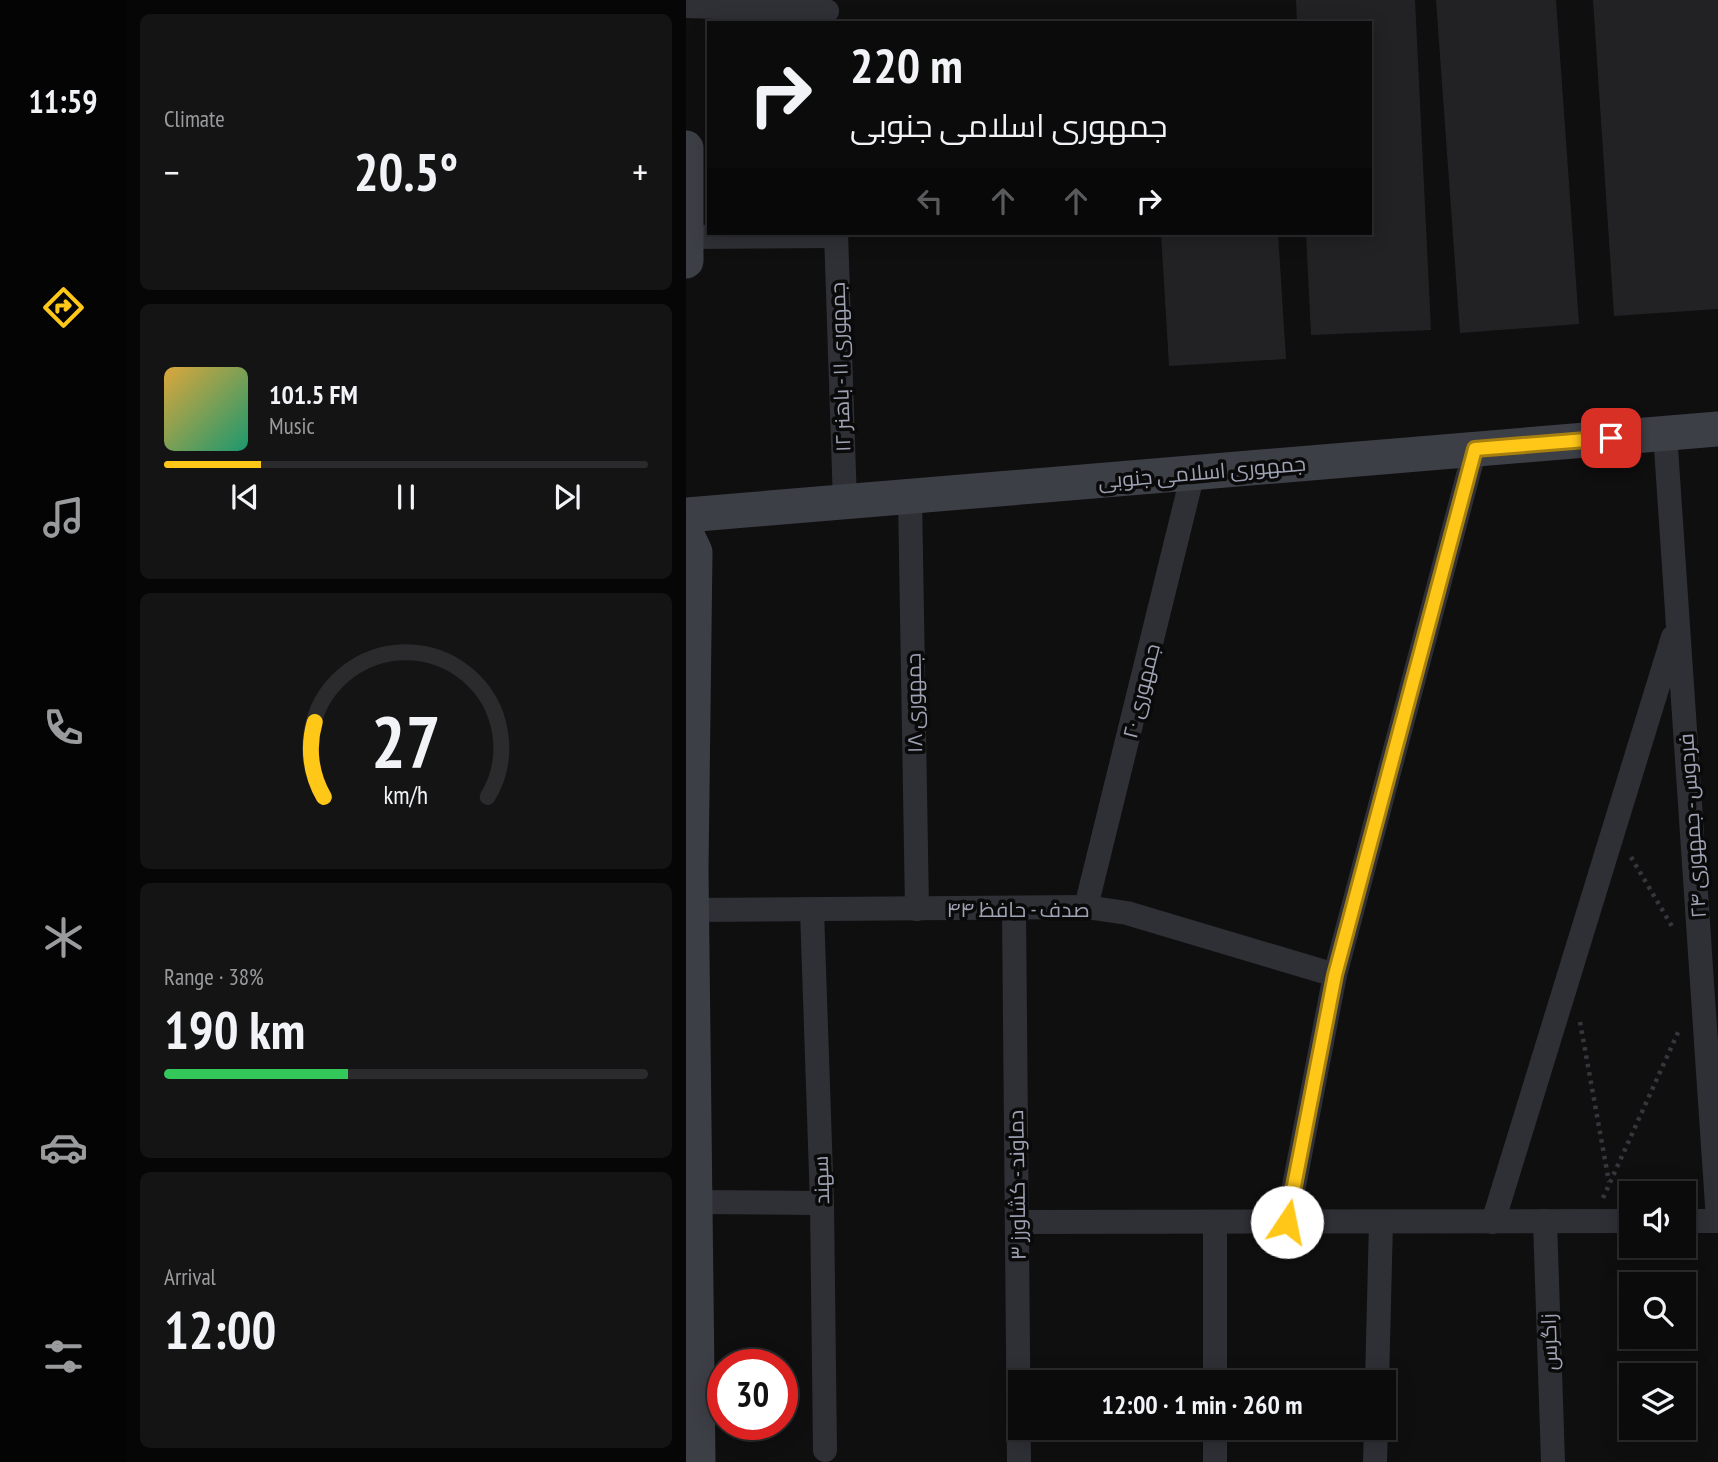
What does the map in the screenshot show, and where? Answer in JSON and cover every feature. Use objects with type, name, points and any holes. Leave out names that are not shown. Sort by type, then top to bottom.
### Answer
[{"type":"main road","points":[[686,148],[686,261]]},
{"type":"main road","name":"جمهوری اسلامی جنوبی","points":[[686,515],[1718,429]]},
{"type":"main road","points":[[686,533],[695,552],[692,910],[698,1462]]},
{"type":"street","points":[[686,6],[827,11]]},
{"type":"street","points":[[687,237],[786,235]]},
{"type":"street","name":"جمهوری ۱۱ - باهنر ۱۲","points":[[836,235],[845,502]]},
{"type":"street","name":"فردوس - جمهوری ۲۴","points":[[1665,433],[1718,1220]]},
{"type":"street","points":[[1287,1222],[1335,975],[1475,449]]},
{"type":"street","name":"جمهوری ۲۰","points":[[1086,908],[1193,473]]},
{"type":"street","name":"جمهوری ۱۸","points":[[910,497],[917,909]]},
{"type":"street","points":[[1493,1222],[1678,620]]},
{"type":"street","name":"دماوند - کشاورز ۳","points":[[1014,908],[1019,1462]]},
{"type":"street","name":"صدف - حافظ ۴۴","points":[[692,910],[1086,908],[1127,913],[1335,975]]},
{"type":"street","name":"سهند","points":[[812,910],[822,1203],[825,1450]]},
{"type":"street","points":[[697,1202],[822,1203]]},
{"type":"street","points":[[1696,1221],[1718,1220]]},
{"type":"street","points":[[1017,1222],[1619,1221]]},
{"type":"street","points":[[1215,1222],[1215,1370]]},
{"type":"street","points":[[1377,1370],[1381,1222]]},
{"type":"street","name":"زاگرس","points":[[1545,1222],[1553,1462]]},
{"type":"street","points":[[1215,1440],[1215,1462]]},
{"type":"street","points":[[1375,1462],[1376,1440]]},
{"type":"path","points":[[1614,828],[1677,933]]},
{"type":"path","points":[[1571,969],[1609,1183]]},
{"type":"path","points":[[1592,1222],[1684,1020]]},
{"type":"building","points":[[1296,0],[1415,0],[1431,330],[1311,335],[1306,235],[1372,235],[1372,21],[1297,21]]},
{"type":"building","points":[[1436,0],[1556,0],[1579,324],[1460,333]]},
{"type":"building","points":[[1593,0],[1718,0],[1718,309],[1614,316]]},
{"type":"building","points":[[1161,235],[1278,235],[1286,359],[1169,366]]},
{"type":"route","points":[[1287,1222],[1335,975],[1475,449],[1611,438]]}]
